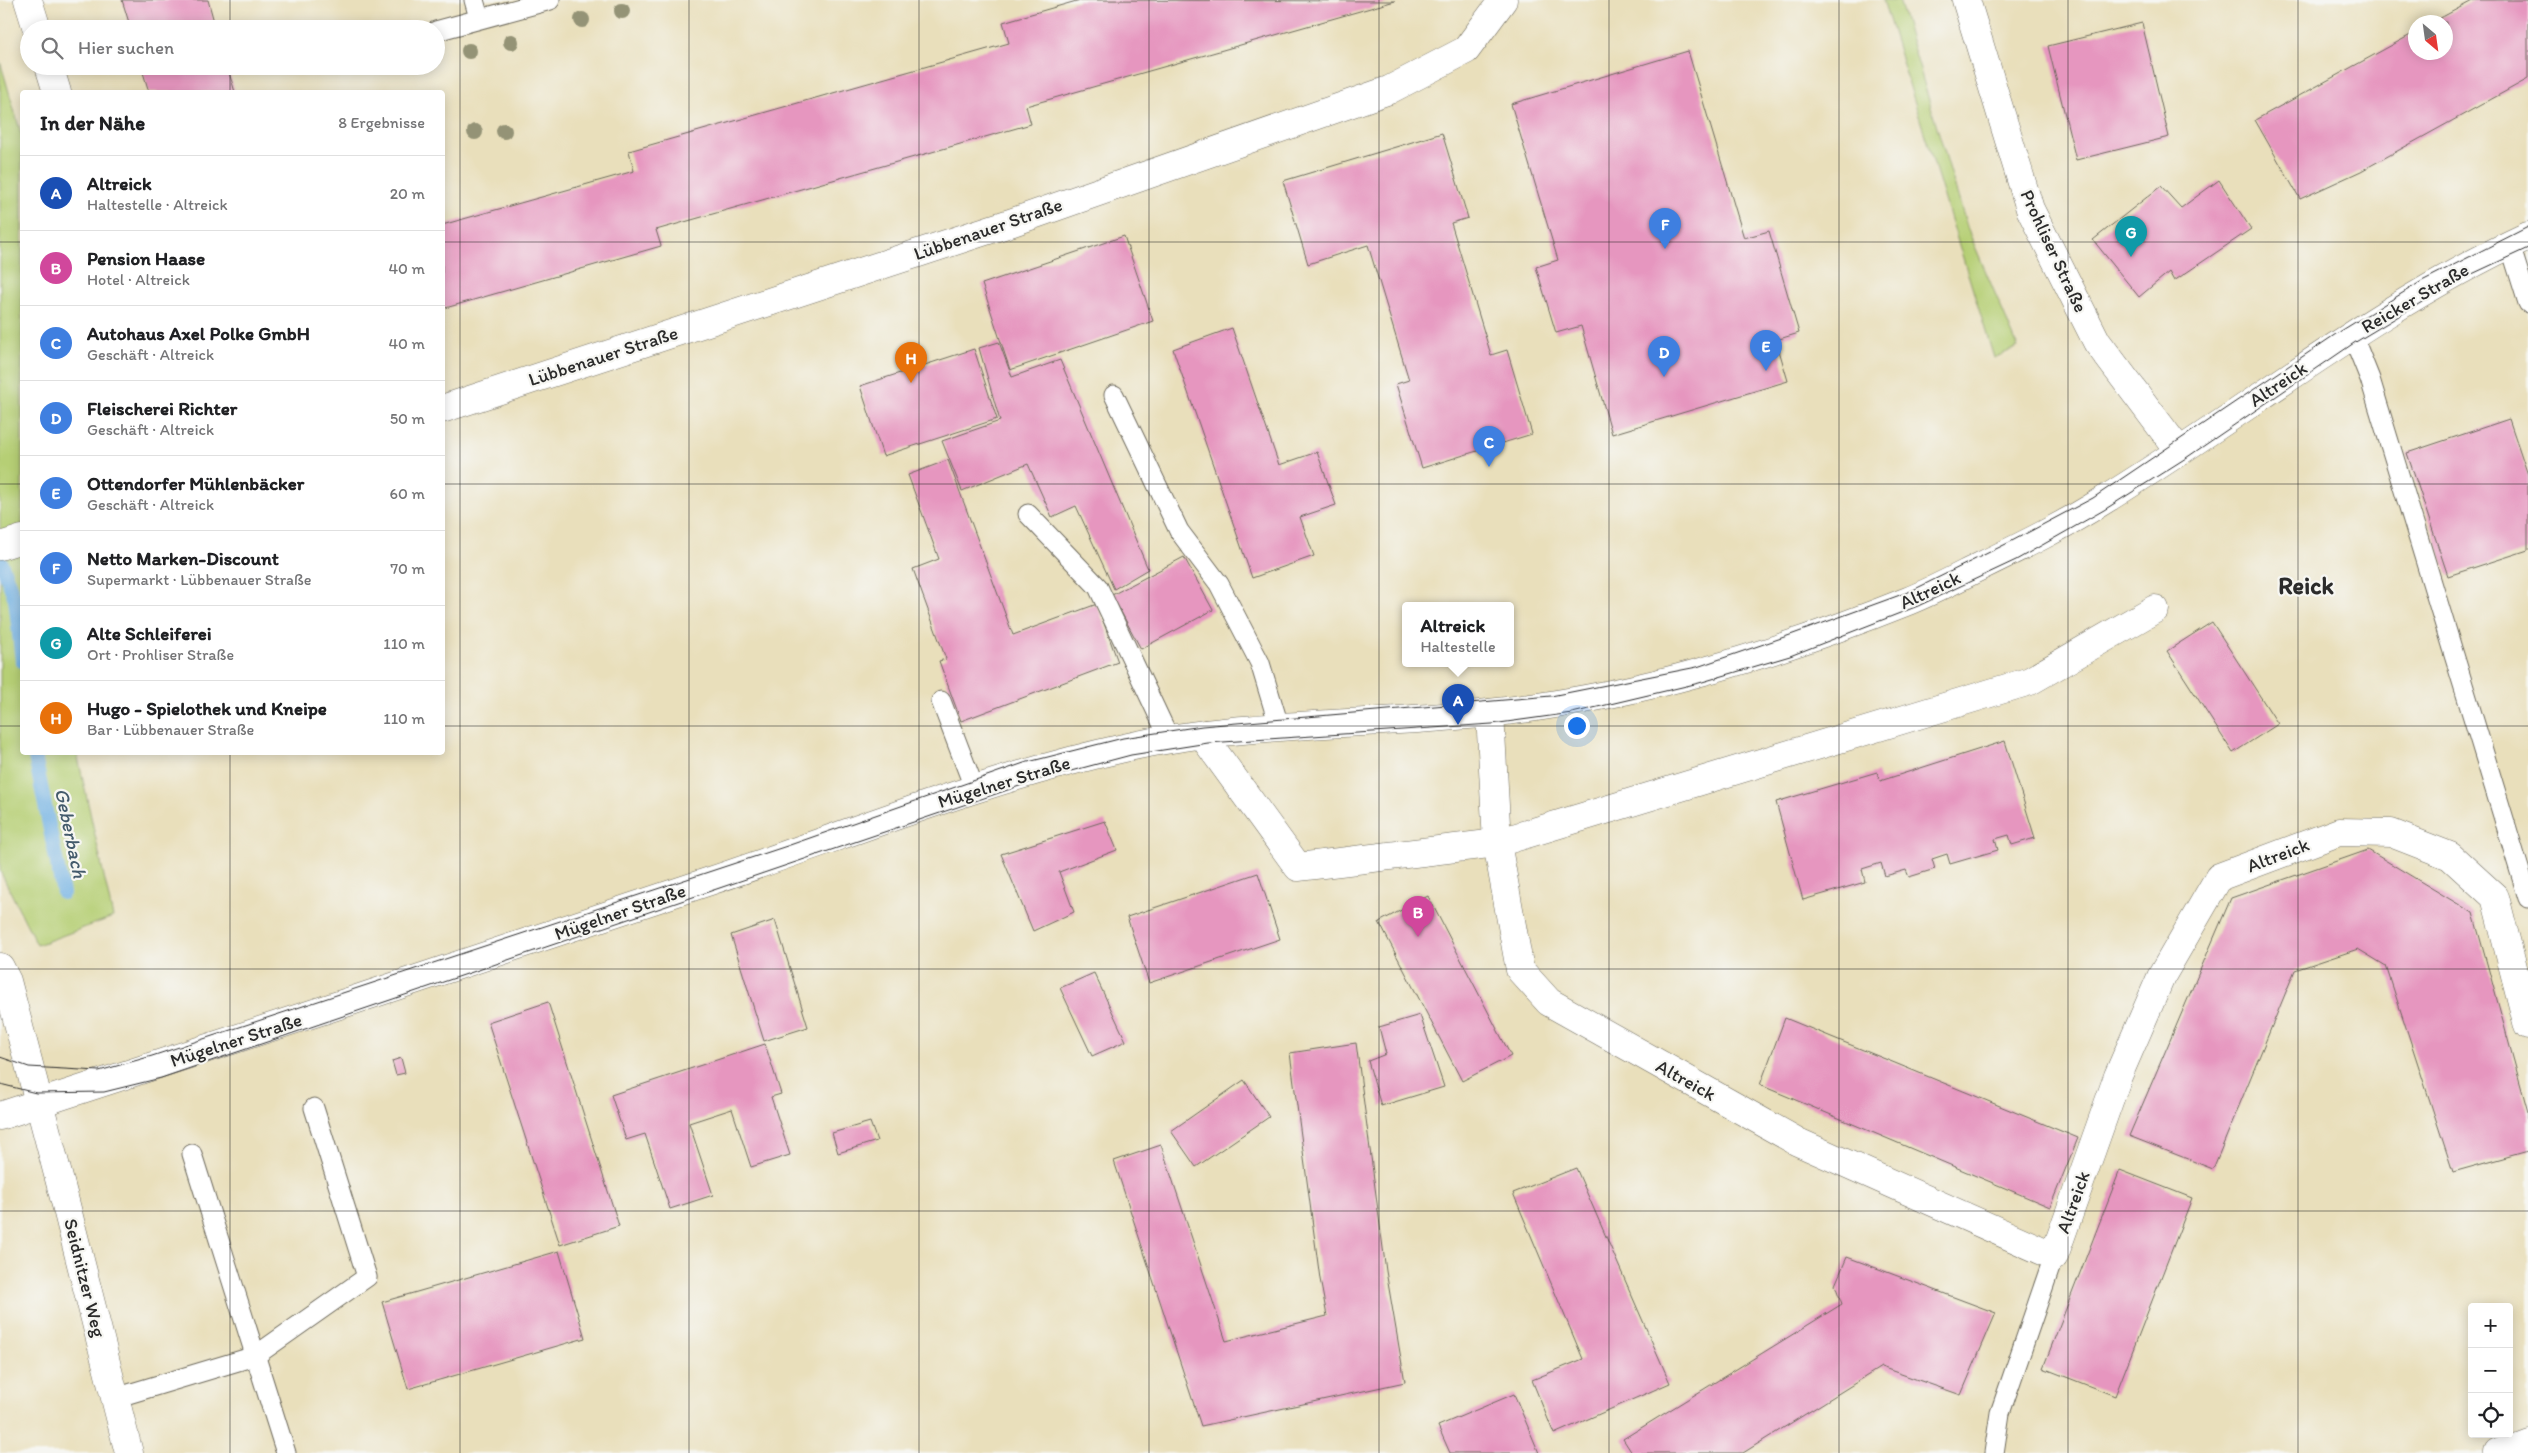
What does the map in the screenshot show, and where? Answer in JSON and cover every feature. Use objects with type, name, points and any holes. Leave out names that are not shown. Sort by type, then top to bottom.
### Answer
[{"type":"street","points":[[28,0],[34,20]]},
{"type":"street","name":"Lübbenauer Straße","points":[[445,408],[1014,222],[1389,90],[1466,50],[1503,0]]},
{"type":"street","name":"Prohliser Straße","points":[[1966,0],[2030,209],[2097,342],[2179,451]]},
{"type":"street","points":[[52,75],[56,90]]},
{"type":"street","name":"Reicker Straße","points":[[2323,354],[2421,292],[2519,241]]},
{"type":"street","name":"Altreick","points":[[1205,734],[1490,713],[1562,704],[1698,675],[1792,644],[1914,599],[2014,550],[2098,504],[2323,354]]},
{"type":"street","points":[[0,546],[20,540]]},
{"type":"street","points":[[1205,734],[1208,743],[1298,867],[1497,843],[2030,681],[2155,609]]},
{"type":"street","name":"Altreick","points":[[1490,713],[1497,843],[1520,970],[1549,1002],[1798,1142],[2054,1256],[2118,1076],[2157,986],[2219,878],[2339,832],[2391,833],[2450,856],[2495,897],[2528,1026]]},
{"type":"street","name":"Mügelner Straße","points":[[0,1116],[158,1066],[480,959],[1040,769],[1127,747],[1205,734]]},
{"type":"street","name":"Seidnitzer Weg","points":[[0,967],[7,981],[129,1453]]},
{"type":"street","points":[[2500,1453],[2528,1442]]},
{"type":"lane","points":[[474,0],[479,18]]},
{"type":"lane","points":[[445,27],[550,0]]},
{"type":"lane","name":"Reicker Straße","points":[[2519,241],[2528,303]]},
{"type":"lane","points":[[2352,334],[2370,379],[2528,898]]},
{"type":"lane","points":[[1114,395],[1179,531],[1219,584],[1260,663],[1280,729]]},
{"type":"lane","points":[[1028,514],[1098,587],[1170,740]]},
{"type":"lane","points":[[942,701],[975,790]]},
{"type":"lane","points":[[115,1398],[256,1356],[367,1277],[314,1108]]},
{"type":"lane","points":[[192,1154],[286,1453]]},
{"type":"lane","points":[[1994,1453],[2000,1413],[2054,1256]]},
{"type":"green space","points":[[1883,0],[1899,0],[1968,230],[2018,347],[1994,358]]},
{"type":"green space","points":[[0,61],[20,130],[20,755],[77,755],[113,917],[37,945],[0,871]]},
{"type":"building","points":[[122,0],[208,0],[214,20],[128,20]]},
{"type":"building","points":[[1080,0],[1395,1],[1026,106],[1031,124],[656,230],[661,246],[445,308],[445,224],[634,171],[629,151],[1009,43],[1003,22]]},
{"type":"building","points":[[2474,0],[2528,0],[2528,79],[2361,171],[2300,199],[2255,120],[2408,36],[2408,60],[2453,60],[2453,15],[2446,15]]},
{"type":"building","points":[[2142,23],[2169,137],[2076,160],[2048,46]]},
{"type":"building","points":[[1688,51],[1744,238],[1769,231],[1799,333],[1776,340],[1788,381],[1612,434],[1581,326],[1556,333],[1536,267],[1558,260],[1511,104]]},
{"type":"building","points":[[144,75],[230,75],[234,90],[148,90]]},
{"type":"building","points":[[1442,133],[1468,218],[1451,223],[1491,355],[1507,350],[1532,434],[1422,468],[1396,384],[1409,380],[1368,245],[1308,264],[1283,181]]},
{"type":"building","points":[[2219,180],[2251,229],[2174,281],[2169,272],[2139,297],[2093,240],[2161,186],[2181,208]]},
{"type":"building","points":[[1124,236],[1153,321],[1010,370],[982,284]]},
{"type":"building","points":[[1232,328],[1279,465],[1317,452],[1336,505],[1300,517],[1314,556],[1252,578],[1173,349]]},
{"type":"building","points":[[999,342],[1012,377],[1060,360],[1148,569],[1114,589],[1076,506],[1052,517],[1028,464],[962,491],[942,441],[1000,421],[979,348]]},
{"type":"building","points":[[974,349],[997,419],[883,456],[860,386]]},
{"type":"building","points":[[2509,419],[2528,475],[2528,550],[2448,576],[2407,453]]},
{"type":"building","points":[[948,460],[1013,635],[1097,604],[1118,662],[961,721],[939,661],[946,659],[913,569],[939,559],[908,475]]},
{"type":"building","points":[[1184,557],[1213,610],[1141,649],[1112,595]]},
{"type":"building","points":[[2212,622],[2278,724],[2233,753],[2167,651]]},
{"type":"building","points":[[2005,741],[2035,838],[2012,845],[2009,835],[1995,839],[1998,850],[1950,864],[1947,854],[1932,859],[1935,869],[1909,877],[1906,870],[1885,876],[1881,863],[1862,869],[1865,882],[1803,900],[1776,802],[1877,772],[1880,781]]},
{"type":"building","points":[[1105,821],[1117,850],[1059,872],[1074,912],[1033,931],[1001,854]]},
{"type":"building","points":[[2368,850],[2473,913],[2528,1112],[2528,1151],[2453,1172],[2386,966],[2358,949],[2295,970],[2213,1169],[2129,1136],[2231,898]]},
{"type":"building","points":[[1258,873],[1280,939],[1149,983],[1127,917]]},
{"type":"building","points":[[1428,896],[1511,1056],[1462,1081],[1379,922]]},
{"type":"building","points":[[775,920],[808,1027],[764,1041],[731,935]]},
{"type":"building","points":[[1094,973],[1126,1041],[1092,1056],[1060,988]]},
{"type":"building","points":[[548,1002],[619,1226],[560,1245],[488,1022]]},
{"type":"building","points":[[1420,1015],[1444,1087],[1381,1106],[1368,1061],[1386,1054],[1379,1027]]},
{"type":"building","points":[[1785,1018],[2078,1138],[2050,1207],[1760,1085]]},
{"type":"building","points":[[1356,1043],[1386,1271],[1405,1382],[1201,1426],[1114,1161],[1161,1145],[1226,1341],[1327,1316],[1320,1279],[1290,1053]]},
{"type":"building","points":[[765,1044],[781,1094],[771,1097],[790,1155],[751,1167],[732,1109],[689,1123],[713,1195],[670,1209],[645,1134],[626,1140],[611,1095]]},
{"type":"building","points":[[401,1058],[405,1073],[396,1075],[392,1061]]},
{"type":"building","points":[[1244,1080],[1269,1117],[1196,1167],[1171,1131]]},
{"type":"building","points":[[870,1122],[877,1141],[838,1153],[832,1133]]},
{"type":"building","points":[[1576,1168],[1670,1383],[1554,1434],[1532,1380],[1583,1359],[1513,1193]]},
{"type":"building","points":[[2120,1170],[2192,1198],[2115,1396],[2043,1368]]},
{"type":"building","points":[[559,1251],[585,1338],[408,1389],[382,1302]]},
{"type":"building","points":[[1847,1257],[1996,1313],[1961,1395],[1881,1367],[1743,1453],[1632,1453],[1623,1439],[1842,1304],[1835,1285]]},
{"type":"building","points":[[1514,1394],[1539,1453],[1450,1453],[1438,1426]]},
{"type":"waterway","name":"Geberbach","points":[[0,560],[15,599],[20,643]]},
{"type":"waterway","name":"Geberbach","points":[[35,755],[63,893]]},
{"type":"tram line","points":[[0,1057],[29,1067],[99,1071],[152,1056],[787,846],[1024,763],[1123,738],[1202,726],[1551,696],[1697,667],[1911,591],[2010,542],[2093,498],[2336,334],[2422,281],[2528,227]]},
{"type":"tram line","points":[[0,1084],[36,1093],[104,1092],[161,1078],[1037,780],[1131,755],[1208,743],[1492,724],[1572,713],[1699,683],[1790,656],[1918,606],[2016,560],[2104,510],[2186,458],[2354,343],[2457,281],[2528,248]]},
{"type":"place","name":"Netto Marken-Discount","points":[[1665,249]]},
{"type":"place","name":"Alte Schleiferei","points":[[2131,257]]},
{"type":"place","name":"Ottendorfer Mühlenbäcker","points":[[1766,371]]},
{"type":"place","name":"Fleischerei Richter","points":[[1664,377]]},
{"type":"place","name":"Hugo - Spielothek und Kneipe","points":[[911,383]]},
{"type":"place","name":"Autohaus Axel Polke GmbH","points":[[1489,467]]},
{"type":"place","name":"Altreick","points":[[1458,725]]},
{"type":"place","name":"Pension Haase","points":[[1418,937]]},
{"type":"district","name":"Reick","points":[[2306,585]]}]
